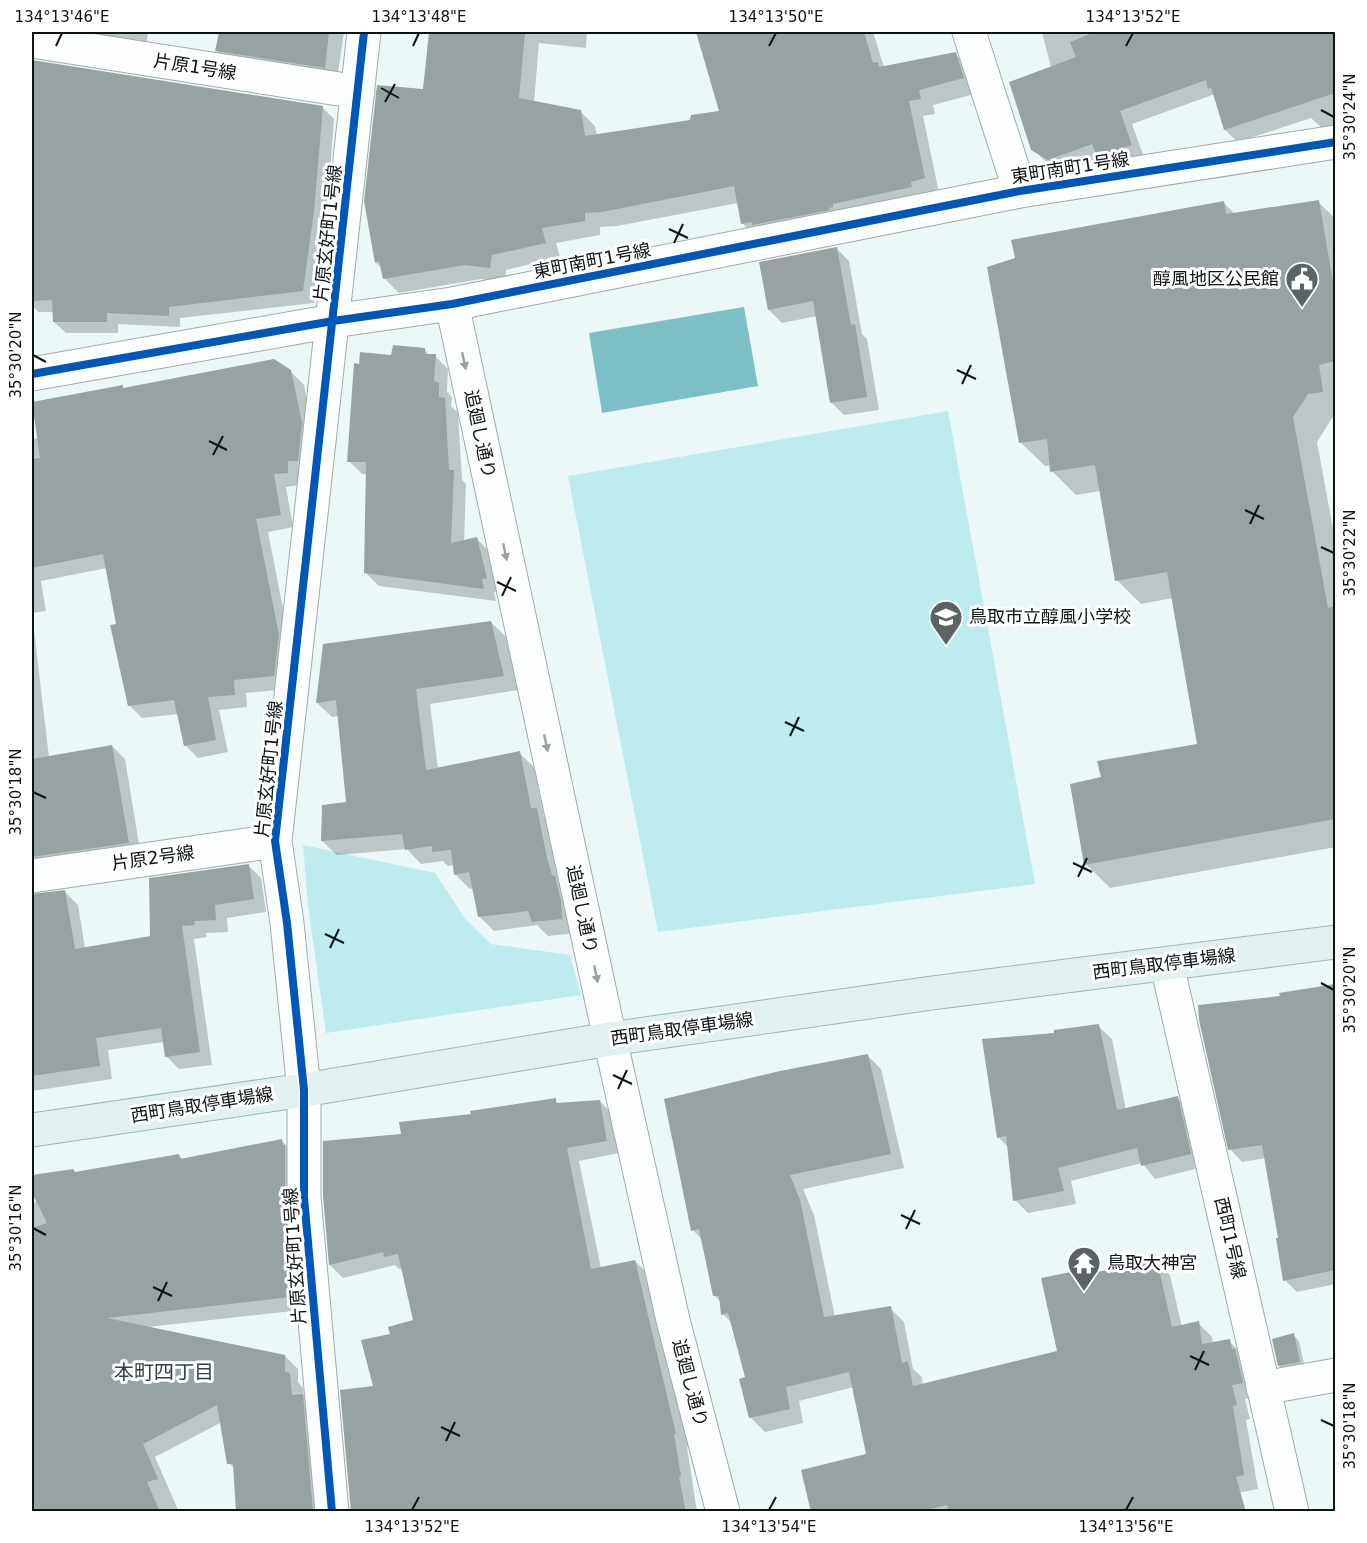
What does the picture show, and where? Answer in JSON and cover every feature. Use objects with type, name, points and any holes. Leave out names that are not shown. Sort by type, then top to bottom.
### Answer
[{"type":"main road","name":"西町鳥取停車場線","points":[[32,1130],[304,1090],[610,1039],[932,993],[1335,942]]},
{"type":"street","name":"片原玄好町1号線","points":[[332,1512],[304,1197],[304,1090],[287,923],[275,841],[364,32]]},
{"type":"street","points":[[969,32],[1020,191]]},
{"type":"street","name":"片原1号線","points":[[32,41],[358,92]]},
{"type":"street","name":"東町南町1号線","points":[[32,374],[333,321],[452,304],[1020,191],[1335,142]]},
{"type":"street","name":"追廻し通り","points":[[452,304],[610,1039],[673,1320],[723,1512]]},
{"type":"street","name":"片原2号線","points":[[32,876],[275,841]]},
{"type":"street","name":"西町1号線","points":[[1167,965],[1292,1512]]},
{"type":"street","points":[[1263,1388],[1335,1375]]},
{"type":"shaded area","points":[[744,307],[758,386],[602,413],[589,333]]},
{"type":"shaded area","points":[[948,411],[1035,884],[658,932],[568,476]]},
{"type":"shaded area","points":[[303,845],[435,873],[466,920],[491,944],[570,955],[581,995],[326,1033],[308,906]]},
{"type":"building","points":[[219,32],[329,32],[325,68],[215,51]]},
{"type":"building","points":[[429,32],[525,32],[519,98],[581,110],[585,136],[690,120],[691,115],[719,111],[696,32],[864,32],[873,63],[878,62],[879,67],[956,52],[964,78],[919,90],[921,99],[909,101],[925,178],[911,182],[912,187],[833,204],[830,210],[752,225],[752,222],[741,224],[734,186],[602,212],[585,213],[585,221],[542,228],[546,243],[492,255],[490,268],[465,265],[383,279],[379,261],[375,263],[364,201],[377,85],[423,89]]},
{"type":"building","points":[[1095,32],[1335,32],[1335,93],[1224,130],[1211,87],[1208,89],[1206,80],[1120,111],[1132,145],[1097,157],[1092,144],[1048,160],[1031,150],[1009,82],[1076,57],[1070,42]]},
{"type":"building","points":[[32,60],[323,106],[314,211],[303,291],[169,307],[169,316],[107,313],[107,322],[53,322],[52,300],[32,301]]},
{"type":"building","points":[[1319,200],[1335,294],[1335,361],[1319,365],[1323,392],[1308,394],[1293,417],[1328,608],[1335,606],[1335,819],[1084,865],[1070,784],[1101,777],[1097,761],[1197,744],[1167,572],[1115,581],[1095,465],[1050,472],[1047,439],[1019,443],[987,267],[1015,258],[1011,240],[1224,201],[1226,214]]},
{"type":"building","points":[[837,247],[851,325],[855,324],[867,397],[830,403],[813,301],[768,310],[759,262]]},
{"type":"building","points":[[393,345],[425,348],[425,354],[436,354],[434,381],[439,383],[439,397],[445,398],[449,470],[454,470],[451,543],[477,537],[487,578],[482,579],[484,589],[364,573],[366,462],[347,462],[354,363],[359,364],[360,352],[391,355]]},
{"type":"building","points":[[274,359],[291,370],[302,423],[298,461],[288,461],[288,473],[274,474],[281,515],[256,519],[279,635],[274,676],[234,680],[235,695],[208,697],[216,740],[184,746],[174,700],[128,706],[110,625],[116,624],[103,554],[32,568],[32,459],[40,458],[32,402],[123,385],[123,388]]},
{"type":"building","points":[[491,621],[504,676],[416,689],[426,770],[520,751],[531,808],[537,808],[547,858],[552,875],[555,876],[561,901],[562,919],[532,922],[528,911],[478,917],[469,872],[454,875],[451,850],[432,852],[432,846],[405,850],[402,834],[321,841],[322,805],[346,802],[336,700],[316,703],[323,644]]},
{"type":"building","points":[[112,745],[129,843],[32,857],[32,759]]},
{"type":"building","points":[[249,864],[254,899],[215,905],[216,920],[194,921],[195,925],[182,926],[200,1052],[165,1057],[161,1028],[96,1038],[100,1066],[32,1076],[32,894],[65,890],[75,949],[150,936],[149,878]]},
{"type":"building","points":[[1335,984],[1335,1270],[1283,1281],[1262,1145],[1228,1150],[1199,1020],[1198,1005],[1280,996],[1279,993]]},
{"type":"building","points":[[1099,1024],[1117,1110],[1178,1096],[1191,1154],[1141,1166],[1137,1148],[1058,1168],[1064,1191],[1013,1201],[1006,1136],[997,1138],[982,1039],[1054,1033],[1054,1030]]},
{"type":"building","points":[[868,1054],[891,1154],[790,1175],[800,1200],[824,1317],[891,1306],[902,1363],[908,1361],[913,1386],[1057,1351],[1041,1278],[1091,1268],[1092,1273],[1157,1260],[1172,1327],[1199,1321],[1202,1344],[1230,1339],[1232,1349],[1235,1348],[1243,1383],[1232,1385],[1237,1405],[1233,1406],[1244,1475],[1236,1477],[1246,1512],[949,1512],[947,1505],[918,1512],[811,1512],[801,1470],[866,1454],[849,1372],[786,1387],[790,1409],[749,1418],[739,1379],[745,1377],[728,1313],[721,1315],[719,1296],[713,1296],[699,1229],[691,1231],[664,1099],[780,1071]]},
{"type":"building","points":[[556,1098],[556,1103],[600,1100],[607,1141],[567,1148],[591,1269],[635,1260],[676,1434],[674,1434],[681,1476],[679,1477],[686,1512],[351,1512],[340,1390],[373,1386],[361,1340],[390,1334],[388,1327],[413,1320],[398,1254],[384,1257],[383,1252],[329,1265],[323,1196],[323,1141],[401,1134],[399,1122],[471,1114],[470,1111]]},
{"type":"building","points":[[282,1139],[285,1145],[285,1199],[292,1274],[287,1275],[290,1297],[107,1318],[285,1355],[285,1372],[290,1373],[292,1395],[303,1394],[313,1512],[236,1512],[233,1464],[227,1464],[217,1405],[143,1444],[158,1479],[147,1482],[160,1512],[32,1512],[32,1228],[47,1223],[32,1193],[32,1175],[73,1169],[75,1172],[179,1154],[180,1159]]},
{"type":"building","points":[[1294,1333],[1300,1362],[1278,1366],[1272,1339]]},
{"type":"cycle path","points":[[332,1512],[304,1197],[304,1090],[287,923],[275,841],[364,32]]},
{"type":"cycle path","points":[[32,374],[333,321],[452,304],[1020,191],[1336,142]]},
{"type":"place","name":"醇風地区公民館","points":[[1302,308]]},
{"type":"place","name":"鳥取市立醇風小学校","points":[[946,646]]},
{"type":"place","name":"鳥取大神宮","points":[[1084,1292]]},
{"type":"district","name":"本町四丁目","points":[[164,1372]]}]
